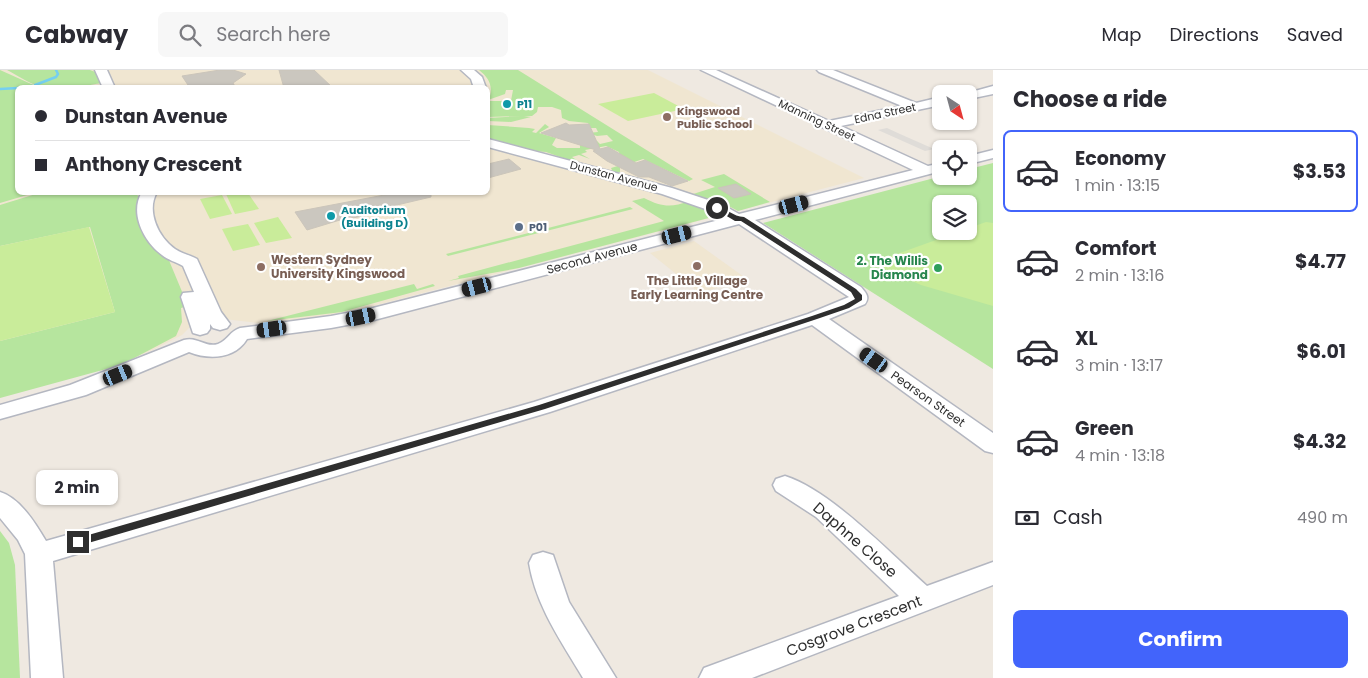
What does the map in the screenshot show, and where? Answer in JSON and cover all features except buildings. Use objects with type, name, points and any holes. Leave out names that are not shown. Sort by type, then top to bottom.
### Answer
[{"type":"street","points":[[101,70],[108,85]]},
{"type":"street","points":[[467,70],[476,77],[479,85]]},
{"type":"street","name":"Manning Street","points":[[707,70],[829,125],[932,168]]},
{"type":"street","points":[[824,70],[916,106]]},
{"type":"street","points":[[978,92],[993,86]]},
{"type":"street","name":"Edna Street","points":[[829,125],[932,103]]},
{"type":"street","name":"Dunstan Avenue","points":[[490,144],[667,191],[717,208],[739,219],[858,295],[858,300],[854,303],[814,318]]},
{"type":"street","points":[[977,158],[993,154]]},
{"type":"street","name":"Second Avenue","points":[[240,334],[331,322],[374,314],[932,170]]},
{"type":"street","points":[[147,195],[145,210],[148,221],[161,245],[175,257],[191,263],[212,313],[220,324]]},
{"type":"street","points":[[0,412],[78,390],[195,337],[220,324],[236,327],[240,334],[235,342],[215,351],[200,350],[195,337],[200,321],[175,257]]},
{"type":"street","points":[[39,554],[542,407],[814,318]]},
{"type":"street","name":"Pearson Street","points":[[814,318],[993,445]]},
{"type":"street","name":"Daphne Close","points":[[785,485],[825,510],[923,600]]},
{"type":"street","points":[[0,501],[28,533],[39,554],[47,678]]},
{"type":"street","points":[[543,563],[548,591],[600,678]]},
{"type":"street","name":"Cosgrove Crescent","points":[[715,678],[993,573]]},
{"type":"shaded area","name":"Western Sydney University Kingswood","points":[[0,70],[648,70],[864,178],[331,317],[266,324],[224,319],[189,328],[182,335],[124,362],[0,398]]},
{"type":"shaded area","points":[[887,128],[932,149],[925,151],[878,130]]},
{"type":"shaded area","name":"The Little Village Early Learning Centre","points":[[694,241],[747,279],[700,293],[650,253]]},
{"type":"green space","points":[[0,70],[34,85],[15,85],[15,195],[27,195],[0,203]]},
{"type":"green space","points":[[7,70],[90,70],[98,73],[102,83],[89,85],[36,85]]},
{"type":"green space","points":[[479,70],[518,70],[693,179],[689,181],[643,159],[620,167],[620,172],[613,172],[611,168],[621,165],[619,152],[606,146],[585,150],[587,152],[581,154],[590,159],[579,155],[572,157],[578,161],[574,162],[546,152],[523,150],[490,142],[490,125],[535,129],[532,132],[536,133],[545,124],[549,127],[539,133],[556,138],[552,145],[557,148],[580,148],[580,144],[597,141],[600,144],[613,141],[607,135],[597,136],[588,133],[598,132],[596,128],[591,128],[588,123],[569,121],[562,118],[561,110],[552,107],[538,107],[537,112],[532,116],[524,116],[531,117],[511,122],[490,121],[490,118],[522,116],[490,117],[490,101],[503,101],[504,106],[510,106],[513,90],[506,90],[505,94],[490,99],[490,85],[485,75]]},
{"type":"green space","points":[[654,93],[684,109],[628,121],[598,104]]},
{"type":"green space","points":[[993,163],[993,369],[763,223],[932,179],[932,185],[977,185],[977,167]]},
{"type":"green space","points":[[724,174],[770,202],[738,211],[721,202],[690,195],[715,187],[701,180]]},
{"type":"green space","points":[[32,195],[138,195],[137,216],[141,216],[168,258],[188,306],[181,308],[182,322],[176,336],[121,365],[0,398],[0,341],[115,312],[90,227],[0,246],[0,205]]},
{"type":"green space","points":[[222,195],[232,214],[210,219],[200,199]]},
{"type":"green space","points":[[226,195],[249,195],[259,209],[235,214]]},
{"type":"green space","points":[[644,198],[666,206],[689,201],[720,215],[519,268],[448,281],[459,278],[458,276],[664,221],[632,201]]},
{"type":"green space","points":[[630,207],[633,209],[448,256],[446,254]]},
{"type":"green space","points":[[278,217],[292,238],[266,243],[254,223]]},
{"type":"green space","name":"2. The Willis Diamond","points":[[986,222],[993,223],[993,306],[921,285],[872,263],[936,240],[977,240],[977,225]]},
{"type":"green space","points":[[248,224],[260,245],[233,251],[222,229]]},
{"type":"green space","points":[[89,227],[115,312],[0,341],[0,246]]},
{"type":"green space","points":[[414,284],[417,289],[433,284],[435,286],[342,312],[267,321]]},
{"type":"green space","points":[[0,531],[9,543],[15,565],[20,678],[0,678]]},
{"type":"waterway","points":[[35,85],[56,77],[58,74],[56,70]]},
{"type":"waterway","points":[[0,89],[15,88]]},
{"type":"place","name":"P11","points":[[507,104]]},
{"type":"place","name":"Kingswood Public School","points":[[667,117]]},
{"type":"place","name":"Auditorium (Building D)","points":[[331,216]]},
{"type":"place","name":"P01","points":[[519,227]]},
{"type":"place","name":"The Little Village Early Learning Centre","points":[[697,266]]},
{"type":"place","name":"Western Sydney University Kingswood","points":[[261,267]]},
{"type":"place","name":"2. The Willis Diamond","points":[[938,268]]},
{"type":"route","points":[[78,542],[542,407],[814,318],[857,302],[859,298],[857,293],[742,219],[737,220],[717,208]]}]
